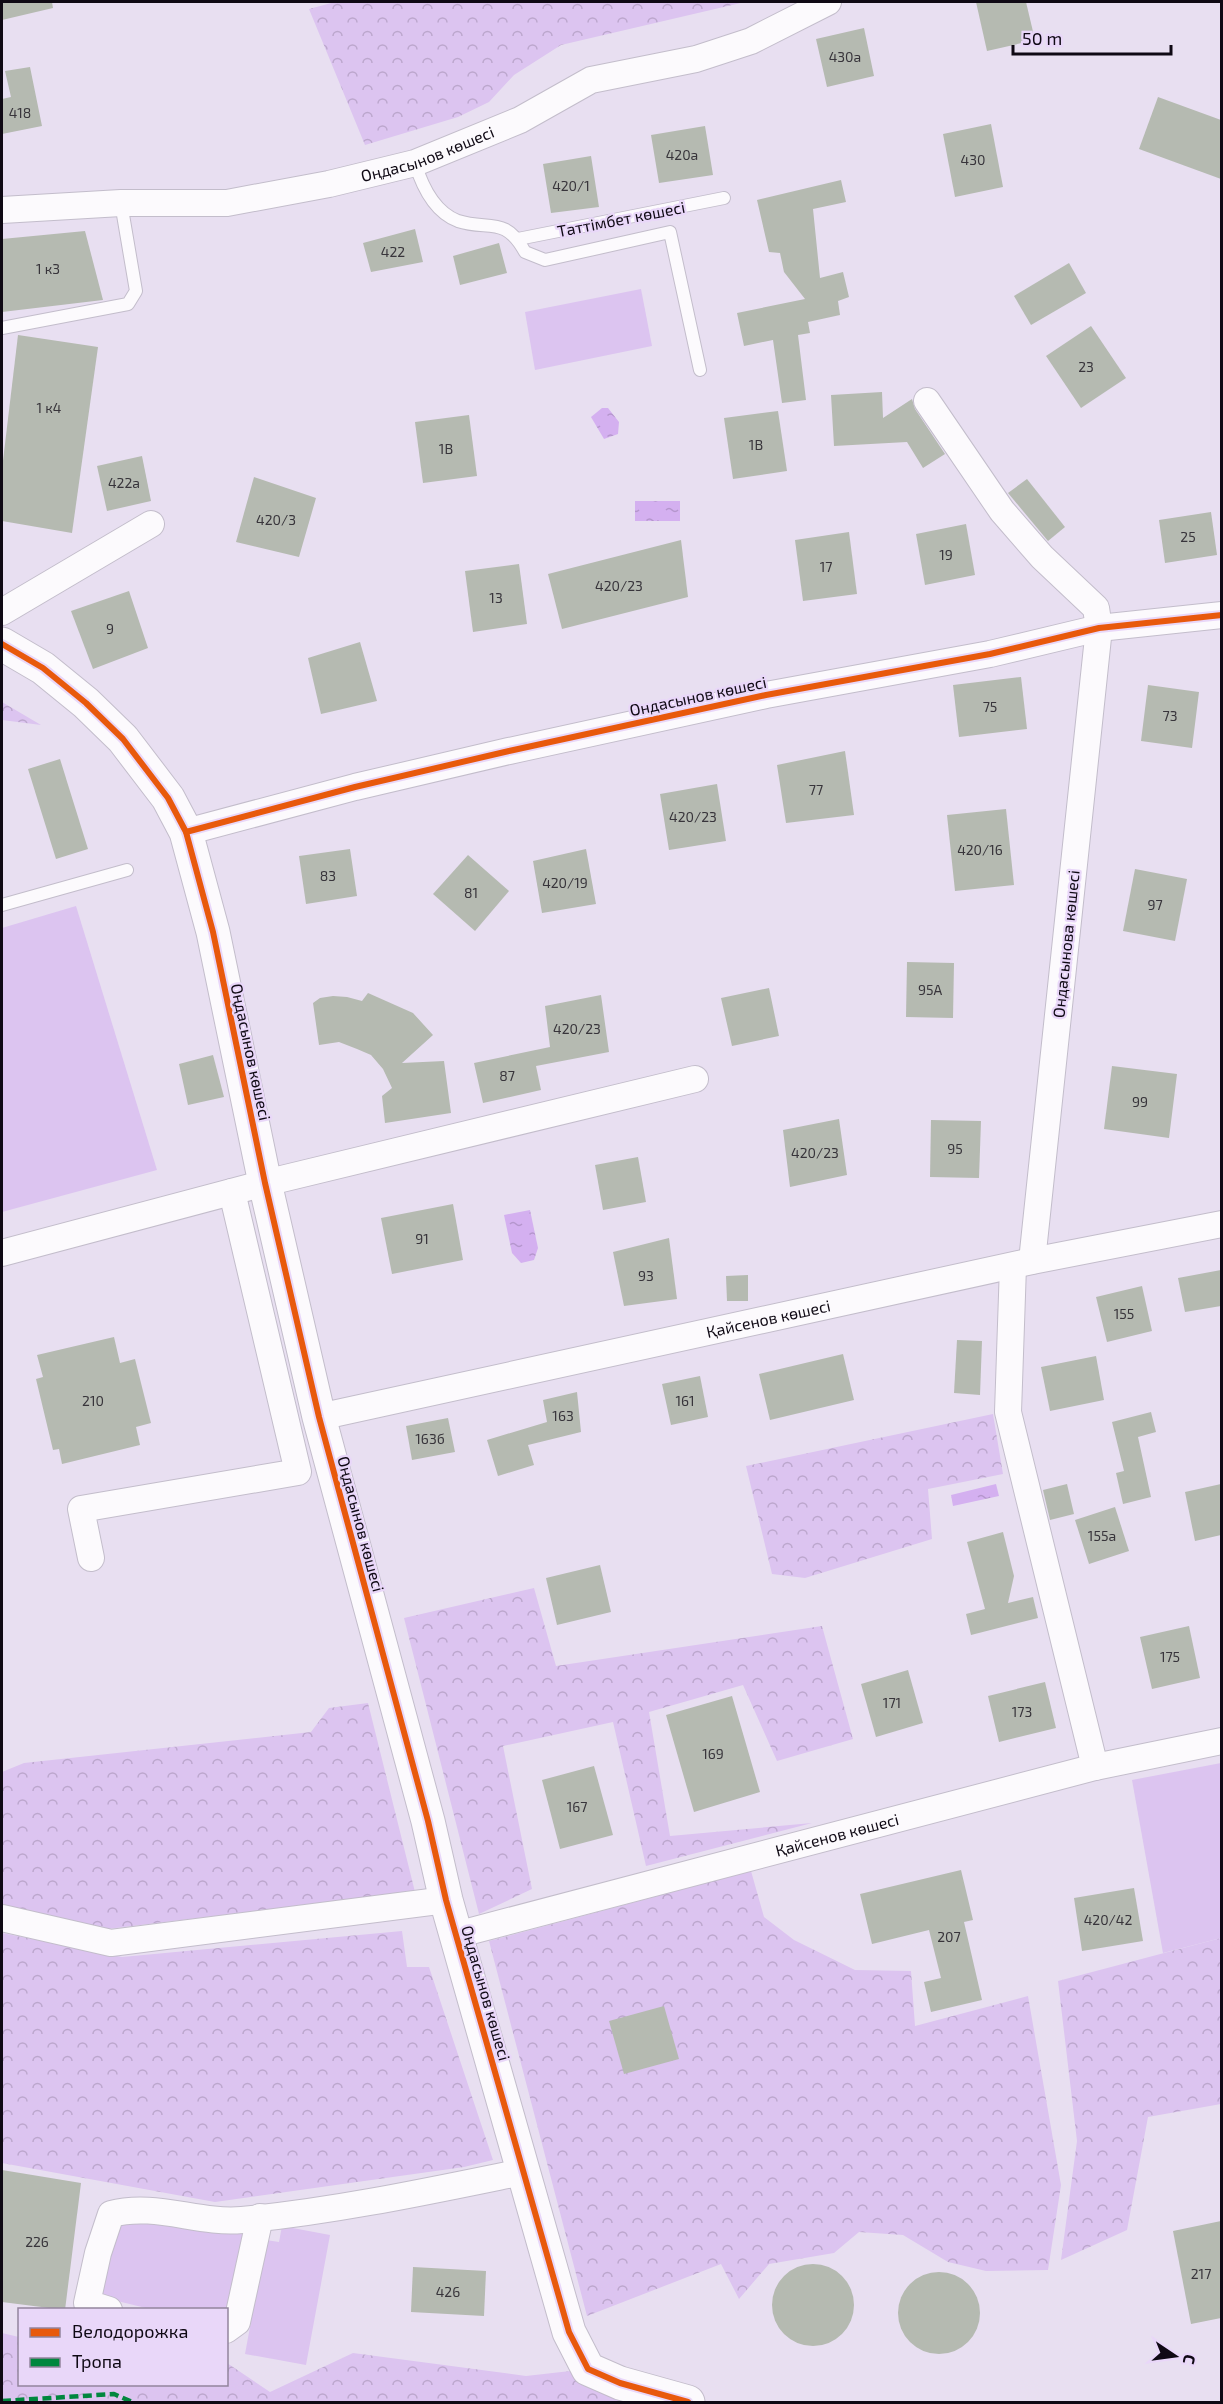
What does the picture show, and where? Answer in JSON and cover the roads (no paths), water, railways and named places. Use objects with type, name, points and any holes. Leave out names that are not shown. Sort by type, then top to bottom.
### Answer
[{"type":"street","name":"Оңдасынов көшесі","points":[[2,210],[121,203],[227,203],[329,184],[415,163],[520,120],[591,80],[696,59],[751,41],[828,2]]},
{"type":"street","points":[[927,401],[1002,511],[1042,556],[1096,609],[1099,628]]},
{"type":"street","points":[[2,612],[151,524]]},
{"type":"street","name":"Ондасынов көшесі","points":[[186,832],[355,787],[509,750],[766,695],[990,654],[1099,628],[1221,615]]},
{"type":"street","name":"Ондасынова көшесі","points":[[1095,1767],[1008,1412],[1023,1264],[1099,628]]},
{"type":"street","name":"Оңдасынов көшесі","points":[[2,644],[43,668],[86,703],[123,739],[168,798],[186,832],[213,932],[265,1184],[319,1418],[428,1821],[446,1900],[568,2332],[588,2369],[620,2383],[688,2403]]},
{"type":"street","points":[[2,1253],[232,1192],[695,1079]]},
{"type":"street","points":[[91,1558],[81,1509],[298,1472],[232,1192]]},
{"type":"street","name":"Қайсенов көшесі","points":[[319,1418],[1023,1264],[1221,1224]]},
{"type":"street","name":"Қайсенов көшесі","points":[[456,1935],[1095,1767],[1221,1741]]},
{"type":"street","points":[[2,1918],[111,1943],[446,1900]]},
{"type":"street","points":[[103,2308],[87,2303],[98,2253],[111,2214],[131,2209],[240,2220],[370,2203],[522,2172]]},
{"type":"street","points":[[228,2329],[237,2322],[260,2217]]},
{"type":"lane","points":[[415,163],[423,188],[442,210],[459,221],[496,224],[518,239],[525,252],[544,260],[670,232],[700,370]]},
{"type":"lane","name":"Таттімбет көшесі","points":[[518,239],[724,198]]},
{"type":"lane","points":[[2,328],[128,304],[136,291],[121,203]]},
{"type":"lane","points":[[2,905],[126,870]]},
{"type":"water","points":[[602,408],[608,408],[619,422],[618,434],[604,439],[591,417]]},
{"type":"water","points":[[635,501],[680,501],[680,521],[635,521]]},
{"type":"water","points":[[530,1210],[538,1248],[534,1260],[521,1263],[512,1253],[504,1215]]},
{"type":"water","points":[[996,1484],[999,1496],[953,1506],[951,1495]]}]
